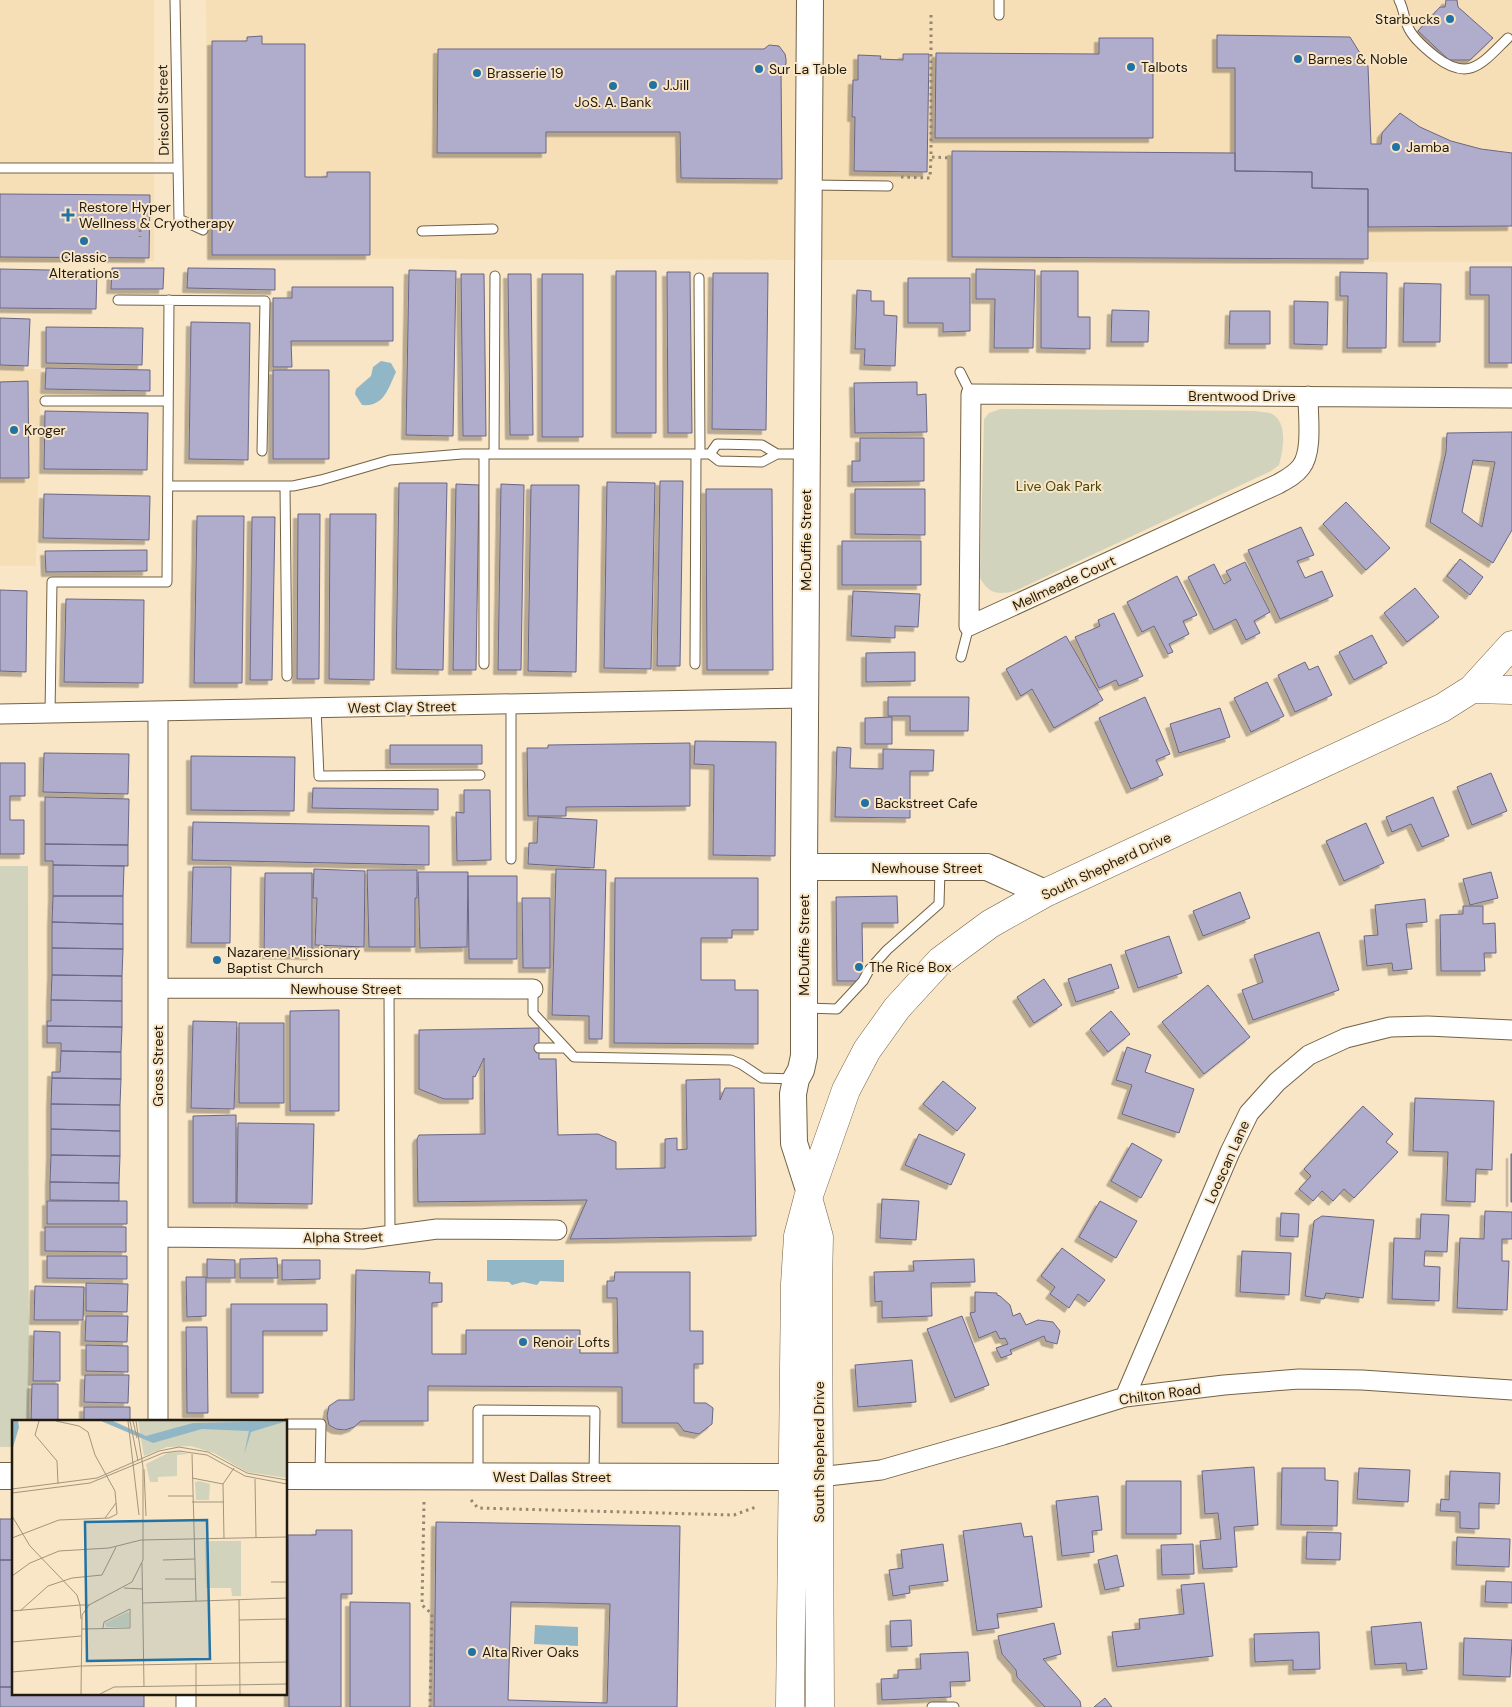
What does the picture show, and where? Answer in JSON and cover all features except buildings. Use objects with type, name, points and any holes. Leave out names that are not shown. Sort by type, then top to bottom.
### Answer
[{"type":"main road","name":"South Shepherd Drive","points":[[790,1707],[792,1581],[806,1477],[818,1284],[819,1238],[809,1195],[846,1090],[867,1050],[897,1008],[940,961],[990,924],[1045,893],[1442,708],[1472,689],[1512,644]]},
{"type":"main road","points":[[1472,689],[1512,690]]},
{"type":"main road","name":"South Shepherd Drive","points":[[806,1477],[821,1649],[820,1707]]},
{"type":"main road","points":[[771,1707],[792,1581]]},
{"type":"main road","points":[[821,1649],[834,1707]]},
{"type":"street","name":"McDuffie Street","points":[[809,1195],[794,1144],[792,1094],[796,1079],[802,1070],[804,1056],[810,0]]},
{"type":"street","name":"Brentwood Drive","points":[[971,394],[1512,398]]},
{"type":"street","points":[[969,626],[971,394]]},
{"type":"street","name":"Mellmeade Court","points":[[969,626],[1292,476],[1302,466],[1307,456],[1308,396]]},
{"type":"street","name":"West Clay Street","points":[[0,714],[805,698]]},
{"type":"street","name":"Gross Street","points":[[158,712],[158,1420]]},
{"type":"street","name":"Newhouse Street","points":[[804,867],[987,867],[1045,893]]},
{"type":"street","name":"Newhouse Street","points":[[158,988],[533,989]]},
{"type":"street","name":"Looscan Lane","points":[[1125,1397],[1230,1152],[1249,1114],[1277,1082],[1309,1056],[1346,1038],[1390,1027],[1428,1026],[1512,1030]]},
{"type":"street","name":"Alpha Street","points":[[158,1237],[363,1239],[437,1229],[557,1230]]},
{"type":"street","name":"Chilton Road","points":[[806,1477],[881,1470],[1125,1397],[1224,1385],[1299,1379],[1391,1381],[1512,1390]]},
{"type":"street","name":"West Dallas Street","points":[[288,1476],[806,1477]]},
{"type":"street","points":[[186,1694],[186,1707]]},
{"type":"lane","name":"Driscoll Street","points":[[175,0],[178,219],[203,230]]},
{"type":"lane","points":[[998,0],[999,15]]},
{"type":"lane","points":[[1399,0],[1404,21],[1410,32],[1432,53],[1452,68],[1464,69],[1477,66],[1508,38]]},
{"type":"lane","points":[[0,168],[178,168]]},
{"type":"lane","points":[[808,185],[888,186]]},
{"type":"lane","points":[[422,231],[493,229]]},
{"type":"lane","points":[[494,454],[495,276]]},
{"type":"lane","points":[[696,664],[702,454],[699,278]]},
{"type":"lane","points":[[118,300],[265,301],[262,450]]},
{"type":"lane","points":[[50,714],[52,582],[167,582],[169,300]]},
{"type":"lane","points":[[960,372],[971,394]]},
{"type":"lane","points":[[46,400],[168,401]]},
{"type":"lane","points":[[702,454],[717,444],[762,445],[776,454]]},
{"type":"lane","points":[[168,486],[293,486],[390,460],[484,454],[702,454],[719,461],[762,462],[776,454],[807,454]]},
{"type":"lane","points":[[484,454],[484,664]]},
{"type":"lane","points":[[285,486],[287,676]]},
{"type":"lane","points":[[961,657],[969,626]]},
{"type":"lane","points":[[511,704],[511,859]]},
{"type":"lane","points":[[316,708],[319,776],[480,775]]},
{"type":"lane","points":[[804,1008],[837,1008],[863,981],[869,970],[886,950],[939,904],[940,867]]},
{"type":"lane","points":[[389,989],[390,1236]]},
{"type":"lane","points":[[533,989],[533,1013],[574,1057],[731,1060],[741,1064],[762,1078],[796,1079]]},
{"type":"lane","points":[[539,1048],[566,1048]]},
{"type":"lane","points":[[478,1476],[478,1410],[596,1411],[594,1477]]},
{"type":"lane","points":[[288,1424],[321,1424],[320,1476]]},
{"type":"lane","points":[[932,1707],[954,1707]]},
{"type":"path","points":[[888,186],[888,177],[930,178],[931,15]]},
{"type":"path","points":[[930,157],[952,158]]},
{"type":"path","points":[[140,223],[140,237]]},
{"type":"path","points":[[424,1502],[422,1605],[432,1614],[430,1707]]},
{"type":"path","points":[[478,1508],[734,1515],[756,1507]]},
{"type":"shaded area","points":[[0,0],[154,0],[154,261],[0,263]]},
{"type":"shaded area","points":[[206,0],[1512,0],[1512,262],[208,258]]},
{"type":"shaded area","points":[[41,369],[36,566],[0,566],[0,370]]},
{"type":"green space","name":"Live Oak Park","points":[[1001,409],[1254,411],[1270,413],[1280,422],[1283,436],[1282,452],[1279,465],[1271,471],[1015,591],[999,593],[987,587],[980,578],[984,419],[989,413]]},
{"type":"green space","points":[[0,866],[28,866],[29,1420],[12,1420],[12,1447],[0,1447]]},
{"type":"water","points":[[381,361],[391,363],[396,372],[388,390],[380,400],[369,405],[362,405],[355,394],[356,389],[371,376],[373,367]]},
{"type":"water","points":[[487,1260],[564,1260],[564,1282],[540,1281],[537,1285],[523,1282],[512,1285],[509,1282],[487,1281]]},
{"type":"water","points":[[535,1625],[578,1627],[578,1646],[534,1644]]},
{"type":"place","name":"Starbucks","points":[[1450,19]]},
{"type":"place","name":"Barnes & Noble","points":[[1298,59]]},
{"type":"place","name":"Talbots","points":[[1131,67]]},
{"type":"place","name":"Sur La Table","points":[[759,69]]},
{"type":"place","name":"Brasserie 19","points":[[477,73]]},
{"type":"place","name":"J.Jill","points":[[653,85]]},
{"type":"place","name":"JoS. A. Bank","points":[[613,86]]},
{"type":"place","name":"Jamba","points":[[1396,147]]},
{"type":"place","name":"Restore Hyper Wellness & Cryotherapy","points":[[68,215]]},
{"type":"place","name":"Classic Alterations","points":[[84,241]]},
{"type":"place","name":"Kroger","points":[[14,430]]},
{"type":"place","name":"Backstreet Cafe","points":[[865,803]]},
{"type":"place","name":"Nazarene Missionary Baptist Church","points":[[217,960]]},
{"type":"place","name":"The Rice Box","points":[[859,967]]},
{"type":"place","name":"Renoir Lofts","points":[[523,1342]]},
{"type":"place","name":"Alta River Oaks","points":[[472,1652]]}]
